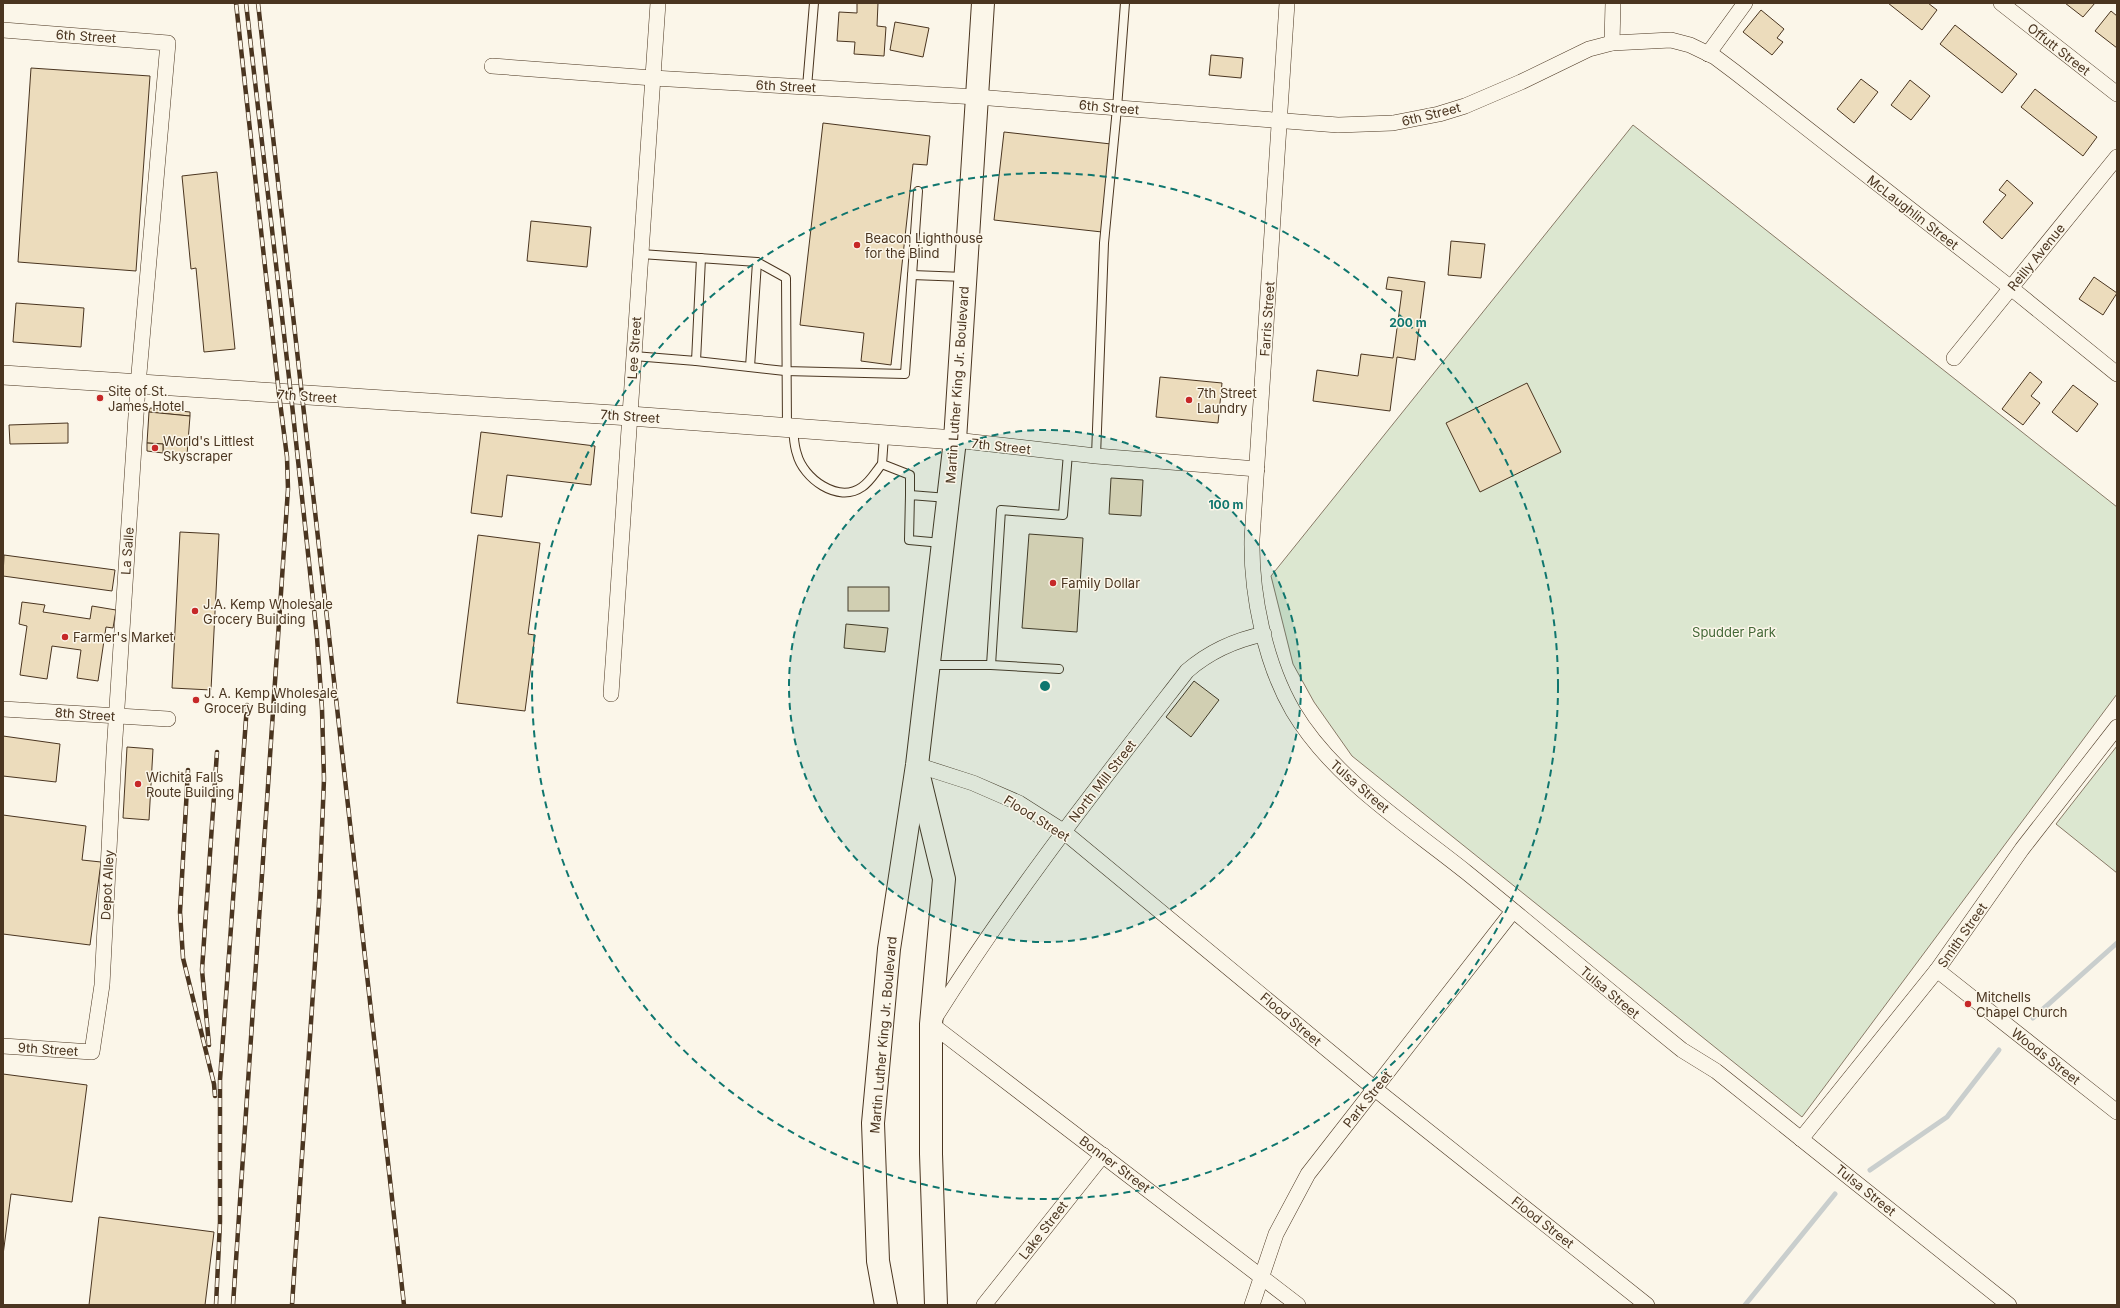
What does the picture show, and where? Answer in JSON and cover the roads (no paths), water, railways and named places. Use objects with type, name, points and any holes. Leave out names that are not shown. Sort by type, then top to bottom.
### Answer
[{"type":"main road","name":"Martin Luther King Jr. Boulevard","points":[[886,1305],[878,1261],[873,1123],[889,949],[917,765],[955,440],[983,3]]},
{"type":"main road","name":"Martin Luther King Jr. Boulevard","points":[[917,765],[944,879],[931,1024],[931,1154],[936,1305]]},
{"type":"street","name":"Lee Street","points":[[611,694],[658,3]]},
{"type":"street","name":"Farris Street","points":[[1264,634],[1260,622],[1252,570],[1286,3]]},
{"type":"street","points":[[1612,42],[1613,3]]},
{"type":"street","points":[[1708,54],[1745,3]]},
{"type":"street","name":"Offutt Street","points":[[2001,3],[2117,94]]},
{"type":"street","name":"6th Street","points":[[3,30],[168,43]]},
{"type":"street","name":"6th Street","points":[[492,66],[653,78],[977,97],[1338,125],[1381,124],[1440,114],[1465,106],[1521,82],[1589,49],[1612,42],[1671,40],[1690,45],[1708,54]]},
{"type":"street","name":"La Salle","points":[[116,717],[138,384],[168,43]]},
{"type":"street","name":"McLaughlin Street","points":[[1708,54],[1735,72],[2011,288],[2117,374]]},
{"type":"street","name":"Reilly Avenue","points":[[1954,358],[2117,157]]},
{"type":"street","name":"7th Street","points":[[3,375],[630,416],[884,436],[955,440],[1096,456],[1257,469]]},
{"type":"street","name":"North Mill Street","points":[[931,1024],[963,972],[1063,831],[1187,671],[1198,661],[1228,644],[1264,634]]},
{"type":"street","name":"Tulsa Street","points":[[1264,634],[1280,682],[1293,711],[1336,767],[1682,1050],[1716,1071],[2009,1305]]},
{"type":"street","name":"8th Street","points":[[3,709],[168,719]]},
{"type":"street","name":"Depot Alley","points":[[92,1052],[102,985],[116,717]]},
{"type":"street","name":"Smith Street","points":[[1801,1139],[1937,970],[2022,849],[2117,727]]},
{"type":"street","name":"Flood Street","points":[[917,765],[973,783],[1019,803],[1063,831],[1375,1089],[1647,1305]]},
{"type":"street","name":"Park Street","points":[[1252,1305],[1260,1275],[1278,1228],[1297,1192],[1319,1159],[1513,911]]},
{"type":"street","name":"Woods Street","points":[[1937,970],[2117,1112]]},
{"type":"street","name":"Bonner Street","points":[[931,1024],[1298,1305]]},
{"type":"street","name":"9th Street","points":[[3,1046],[92,1052]]},
{"type":"street","name":"Lake Street","points":[[984,1305],[1103,1155]]},
{"type":"lane","points":[[807,87],[814,3]]},
{"type":"lane","points":[[1096,456],[1104,243],[1125,3]]},
{"type":"lane","points":[[634,356],[785,371],[905,374],[918,191]]},
{"type":"lane","points":[[641,254],[757,262],[786,278],[785,371],[790,429],[797,455],[808,474],[829,490],[847,493],[862,487],[882,464],[884,436]]},
{"type":"lane","points":[[696,361],[701,258]]},
{"type":"lane","points":[[750,367],[757,262]]},
{"type":"lane","points":[[912,275],[965,278]]},
{"type":"lane","points":[[990,665],[1001,510],[1063,515],[1068,453]]},
{"type":"lane","points":[[882,464],[910,475],[909,540],[943,543]]},
{"type":"lane","points":[[910,495],[948,498]]},
{"type":"lane","points":[[928,666],[990,665],[1059,669]]},
{"type":"waterway","points":[[2033,1018],[2117,943]]},
{"type":"waterway","points":[[1870,1170],[1947,1117],[1999,1050]]},
{"type":"waterway","points":[[1745,1305],[1835,1194]]},
{"type":"railway","points":[[233,1305],[288,489],[287,457],[236,3]]},
{"type":"railway","points":[[246,3],[291,395],[317,637],[322,709],[324,779],[319,903],[292,1305]]},
{"type":"railway","points":[[258,3],[404,1305]]},
{"type":"railway","points":[[216,1305],[220,1222],[220,1080],[247,705]]},
{"type":"railway","points":[[209,1045],[202,970],[217,752]]},
{"type":"railway","points":[[188,770],[180,912],[183,958],[214,1084],[215,1096]]},
{"type":"place","name":"Beacon Lighthouse for the Blind","points":[[857,245]]},
{"type":"place","name":"Site of St. James Hotel","points":[[100,398]]},
{"type":"place","name":"7th Street Laundry","points":[[1189,400]]},
{"type":"place","name":"World's Littlest Skyscraper","points":[[155,448]]},
{"type":"place","name":"Family Dollar","points":[[1053,583]]},
{"type":"place","name":"J.A. Kemp Wholesale Grocery Building","points":[[195,611]]},
{"type":"place","name":"Farmer's Market","points":[[65,637]]},
{"type":"place","name":"J. A. Kemp Wholesale Grocery Building","points":[[196,700]]},
{"type":"place","name":"Wichita Falls Route Building","points":[[138,784]]},
{"type":"place","name":"Mitchells Chapel Church","points":[[1968,1004]]},
{"type":"park label","name":"Spudder Park","points":[[1734,632]]}]
